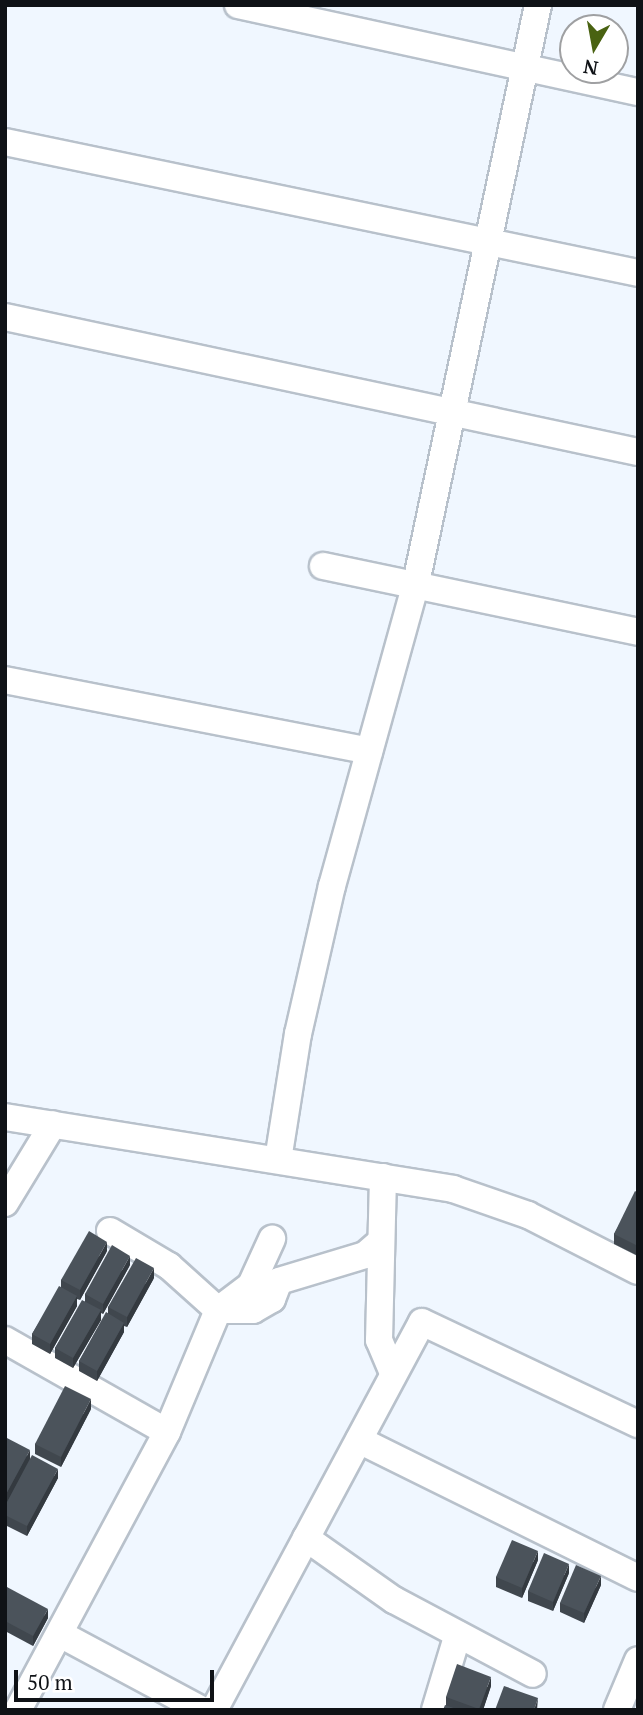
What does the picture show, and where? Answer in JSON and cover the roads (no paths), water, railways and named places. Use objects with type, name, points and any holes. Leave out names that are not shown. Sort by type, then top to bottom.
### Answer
[{"type":"street","points":[[238,5],[638,92]]},
{"type":"street","points":[[278,1160],[301,1021],[369,751],[416,583],[449,410],[489,241],[538,5]]},
{"type":"street","points":[[5,142],[638,272]]},
{"type":"street","points":[[5,317],[638,452]]},
{"type":"street","points":[[323,566],[416,583],[638,632]]},
{"type":"street","points":[[5,680],[369,751]]},
{"type":"street","points":[[5,1117],[383,1177],[478,1196],[638,1271]]},
{"type":"street","points":[[5,1203],[53,1124]]},
{"type":"street","points":[[383,1177],[379,1340],[393,1373]]},
{"type":"street","points":[[110,1231],[169,1266],[218,1310],[253,1310],[272,1299],[279,1281],[365,1255],[381,1241]]},
{"type":"street","points":[[18,1710],[167,1432],[218,1310],[251,1285],[272,1238]]},
{"type":"street","points":[[214,1710],[359,1440],[416,1327],[431,1323],[638,1424]]},
{"type":"street","points":[[5,1340],[167,1432]]},
{"type":"street","points":[[359,1440],[638,1578]]},
{"type":"street","points":[[306,1538],[394,1600],[533,1674]]},
{"type":"street","points":[[60,1634],[202,1710]]},
{"type":"street","points":[[435,1710],[457,1634]]},
{"type":"street","points":[[617,1710],[638,1660]]}]
